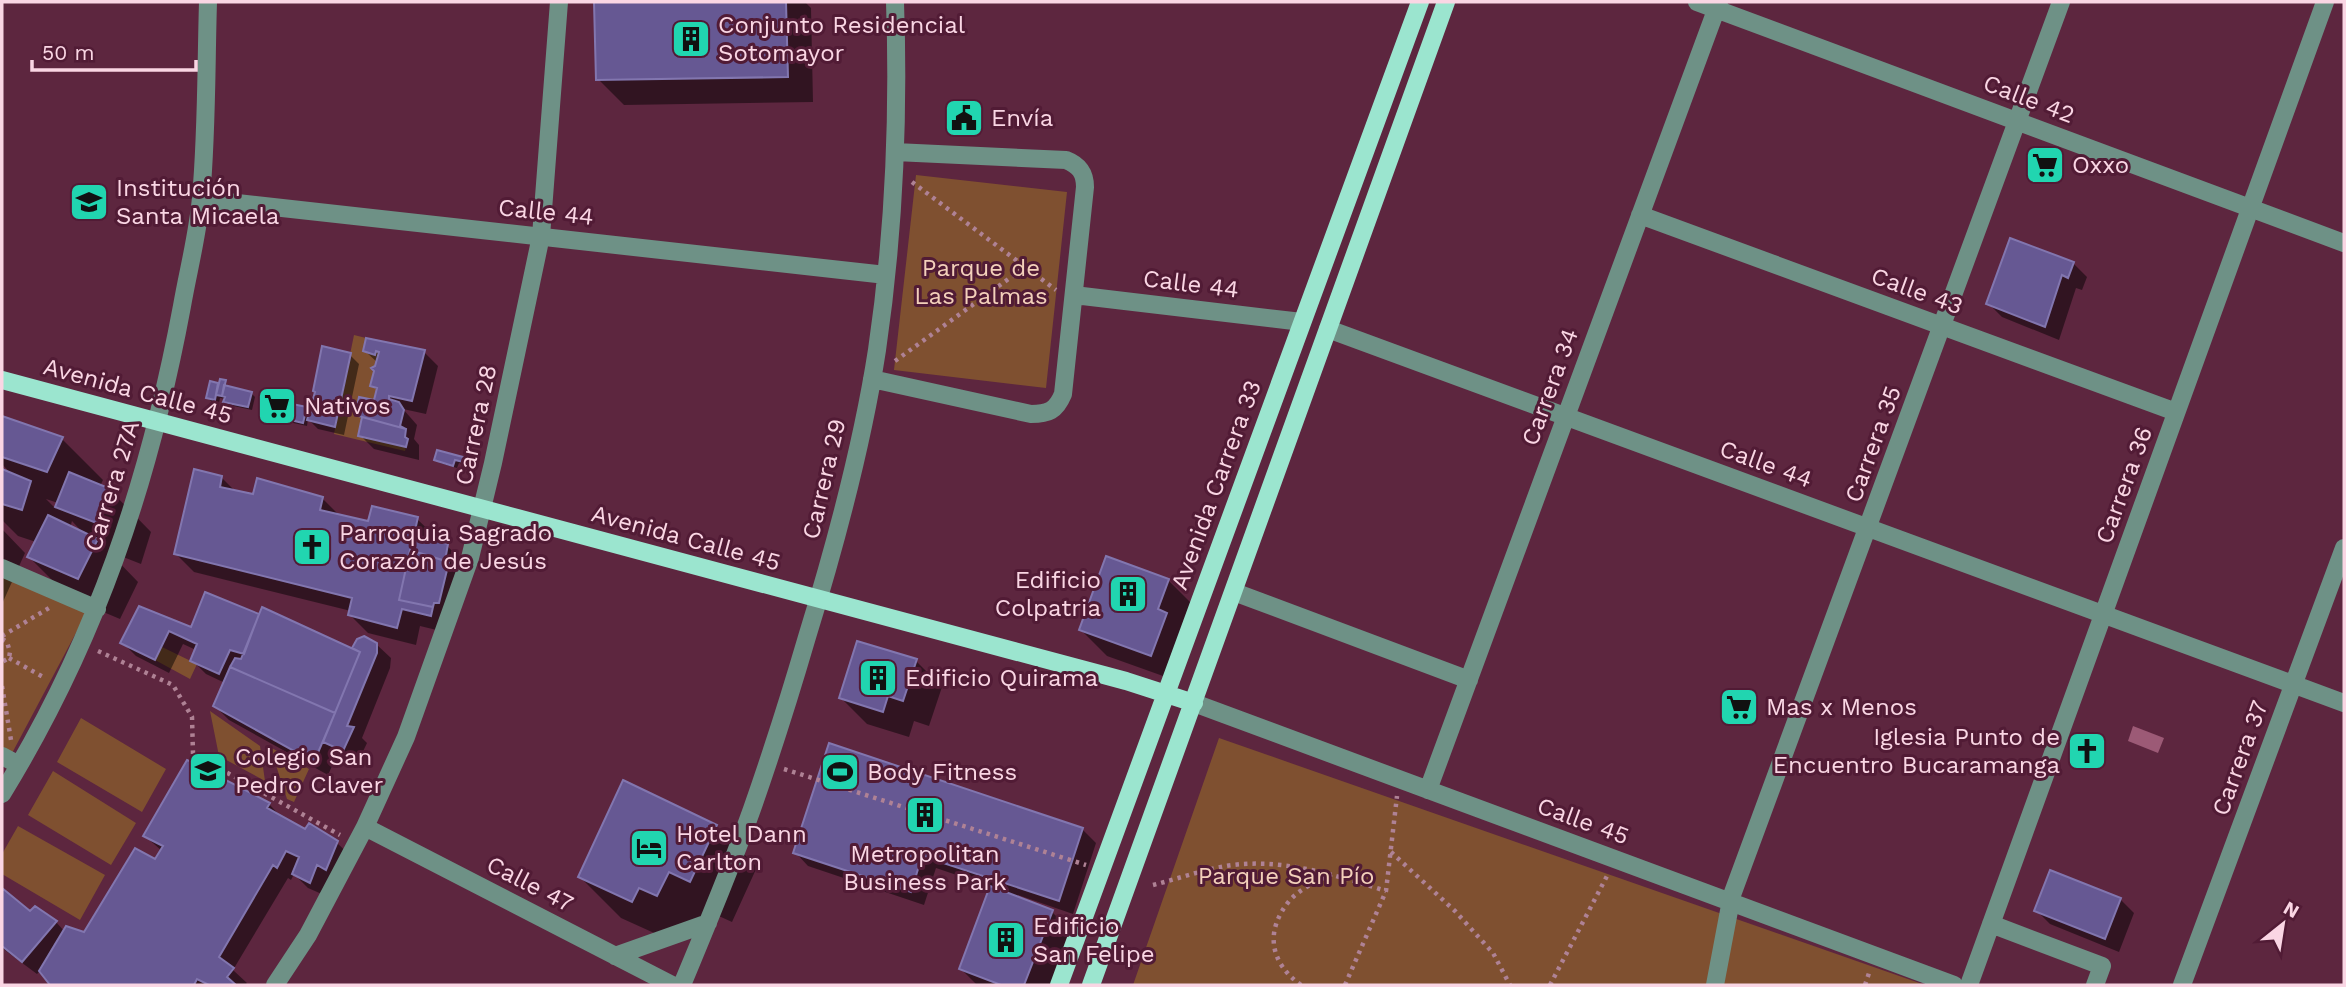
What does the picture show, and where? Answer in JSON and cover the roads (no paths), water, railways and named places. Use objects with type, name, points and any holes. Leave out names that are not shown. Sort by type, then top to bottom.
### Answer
[{"type":"main road","name":"Avenida Carrera 33","points":[[1059,985],[1420,2]]},
{"type":"main road","points":[[1091,985],[1446,2]]},
{"type":"main road","name":"Avenida Calle 45","points":[[2,380],[819,599],[1194,703]]},
{"type":"street","name":"Carrera 27A","points":[[2,794],[12,762],[61,688],[97,609],[128,523],[158,422],[168,382],[201,199],[208,2]]},
{"type":"street","name":"Carrera 28","points":[[275,985],[308,935],[365,827],[406,737],[470,558],[483,509],[541,236],[558,2]]},
{"type":"street","name":"Carrera 29","points":[[682,985],[768,763],[836,541],[872,379],[886,275],[895,160],[895,2]]},
{"type":"street","name":"Calle 42","points":[[1697,2],[1717,5],[2344,243]]},
{"type":"street","name":"Carrera 35","points":[[1715,985],[1730,902],[2061,2]]},
{"type":"street","name":"Carrera 36","points":[[1969,985],[2325,2]]},
{"type":"street","name":"Carrera 34","points":[[1428,790],[1717,5]]},
{"type":"street","points":[[872,379],[1031,414],[1051,412],[1063,394],[1085,187],[1083,174],[1077,165],[1059,159],[895,160]]},
{"type":"street","name":"Calle 44","points":[[201,199],[886,275]]},
{"type":"street","name":"Calle 43","points":[[1640,215],[2176,412]]},
{"type":"street","name":"Calle 44","points":[[1073,299],[1302,322]]},
{"type":"street","name":"Calle 44","points":[[1328,329],[2344,703]]},
{"type":"street","name":"Carrera 37","points":[[2182,985],[2344,548]]},
{"type":"street","points":[[2,568],[97,609]]},
{"type":"street","points":[[1234,592],[1469,680]]},
{"type":"street","name":"Calle 45","points":[[1194,703],[1954,985]]},
{"type":"street","name":"Calle 47","points":[[365,827],[672,985]]},
{"type":"street","points":[[615,956],[708,923]]},
{"type":"street","points":[[1991,924],[2102,966],[2095,985]]},
{"type":"place","name":"Conjunto Residencial Sotomayor","points":[[691,39]]},
{"type":"place","name":"Envía","points":[[964,118]]},
{"type":"place","name":"Oxxo","points":[[2045,165]]},
{"type":"place","name":"Institución Santa Micaela","points":[[89,202]]},
{"type":"place","name":"Nativos","points":[[277,406]]},
{"type":"place","name":"Parroquia Sagrado Corazón de Jesús","points":[[312,547]]},
{"type":"place","name":"Edificio Colpatria","points":[[1128,594]]},
{"type":"place","name":"Edificio Quirama","points":[[878,678]]},
{"type":"place","name":"Mas x Menos","points":[[1739,707]]},
{"type":"place","name":"Iglesia Punto de Encuentro Bucaramanga","points":[[2087,751]]},
{"type":"place","name":"Colegio San Pedro Claver","points":[[208,771]]},
{"type":"place","name":"Body Fitness","points":[[840,772]]},
{"type":"place","name":"Metropolitan Business Park","points":[[925,815]]},
{"type":"place","name":"Hotel Dann Carlton","points":[[649,848]]},
{"type":"place","name":"Edificio San Felipe","points":[[1006,940]]},
{"type":"park label","name":"Parque de Las Palmas","points":[[981,282]]},
{"type":"park label","name":"Parque San Pío","points":[[1286,876]]}]
